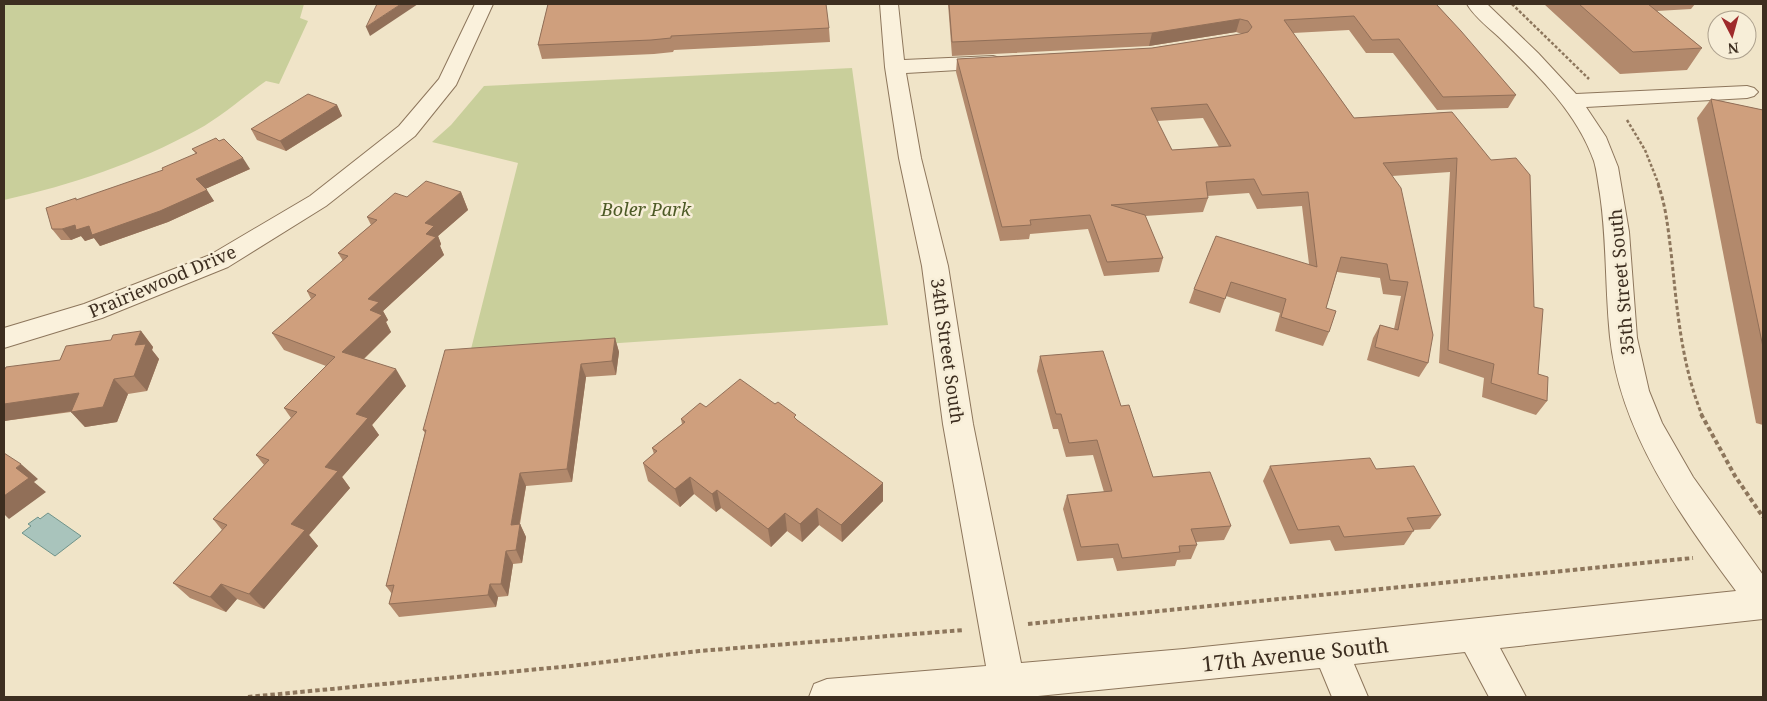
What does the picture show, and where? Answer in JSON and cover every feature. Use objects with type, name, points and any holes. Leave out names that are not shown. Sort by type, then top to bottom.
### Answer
[{"type":"street","name":"Prairiewood Drive","points":[[4,338],[94,311],[218,261],[318,201],[407,131],[449,81],[484,4]]},
{"type":"street","name":"34th Street South","points":[[889,4],[895,67],[910,158],[935,266],[958,424],[1009,689]]},
{"type":"street","name":"35th Street South","points":[[1476,4],[1570,101],[1584,119],[1605,161],[1614,208],[1622,321],[1627,360],[1638,398],[1668,462],[1722,546],[1763,602]]},
{"type":"street","points":[[895,67],[1009,61]]},
{"type":"street","points":[[1570,101],[1747,92]]},
{"type":"street","name":"17th Avenue South","points":[[827,697],[1009,689],[1184,666],[1763,602]]},
{"type":"street","points":[[1474,635],[1508,697]]},
{"type":"street","points":[[1330,651],[1350,697]]},
{"type":"path","points":[[1512,4],[1609,99],[1629,123],[1652,163],[1665,206],[1682,344],[1692,391],[1712,435],[1735,476],[1763,517]]},
{"type":"green space","points":[[4,4],[304,4],[300,18],[308,21],[279,84],[266,81],[206,125],[151,153],[79,180],[4,200]]},
{"type":"green space","name":"Boler Park","points":[[852,68],[888,325],[470,353],[518,163],[432,142],[451,125],[484,86]]},
{"type":"water","points":[[48,513],[81,536],[55,556],[22,533],[31,526],[28,524]]},
{"type":"building","points":[[377,4],[401,4],[366,27]]},
{"type":"building","points":[[548,4],[826,4],[829,28],[671,36],[671,38],[651,40],[538,45]]},
{"type":"building","points":[[949,4],[1436,4],[1516,95],[1443,97],[1399,39],[1372,40],[1354,16],[1284,20],[1354,118],[1452,112],[1491,160],[1516,158],[1530,175],[1534,307],[1543,309],[1538,374],[1548,377],[1547,401],[1491,383],[1494,364],[1448,350],[1457,158],[1383,163],[1401,188],[1433,335],[1428,363],[1375,347],[1380,325],[1398,330],[1408,282],[1390,280],[1387,264],[1341,257],[1326,308],[1336,311],[1329,332],[1281,317],[1286,299],[1231,282],[1225,299],[1194,289],[1216,236],[1317,267],[1308,192],[1262,195],[1254,179],[1206,182],[1208,198],[1111,205],[1145,215],[1163,258],[1107,262],[1090,215],[1030,220],[1031,225],[1002,227],[957,59],[1152,48],[1248,32],[1252,27],[1248,21],[1240,19],[1152,33],[952,42]],"holes":[[[1207,104],[1231,146],[1172,150],[1151,108]]]},
{"type":"building","points":[[1579,4],[1648,4],[1702,48],[1633,52]]},
{"type":"building","points":[[308,94],[337,105],[280,141],[251,129]]},
{"type":"building","points":[[1711,99],[1763,110],[1763,347]]},
{"type":"building","points":[[216,138],[219,141],[224,139],[243,158],[196,179],[207,190],[160,211],[92,235],[89,226],[76,230],[75,225],[62,229],[52,229],[46,208],[76,198],[76,200],[163,170],[162,168],[197,153],[192,149]]},
{"type":"building","points":[[426,181],[461,192],[425,223],[434,226],[426,234],[436,237],[368,299],[379,302],[370,310],[382,315],[342,352],[396,369],[356,414],[368,418],[325,467],[338,471],[291,524],[305,530],[249,594],[221,584],[210,597],[173,583],[227,525],[213,519],[269,460],[256,455],[297,412],[284,408],[335,357],[272,333],[316,295],[307,291],[348,256],[338,253],[377,220],[367,217],[395,193],[407,197]]},
{"type":"building","points":[[141,331],[135,345],[146,344],[134,376],[114,379],[103,407],[71,412],[79,393],[4,404],[4,371],[6,367],[60,360],[66,346],[111,340],[113,335]]},
{"type":"building","points":[[615,338],[612,361],[581,364],[567,469],[520,473],[511,525],[520,524],[516,550],[506,551],[501,584],[490,584],[488,595],[389,604],[394,585],[386,586],[426,430],[423,430],[445,350]]},
{"type":"building","points":[[1103,351],[1121,406],[1129,405],[1153,477],[1210,472],[1231,526],[1191,529],[1197,545],[1179,546],[1180,552],[1122,558],[1118,544],[1081,547],[1067,495],[1112,491],[1097,440],[1069,443],[1061,414],[1056,414],[1040,356]]},
{"type":"building","points":[[740,379],[775,404],[778,402],[796,415],[794,417],[797,420],[883,483],[841,525],[817,508],[800,524],[785,513],[768,529],[717,490],[712,494],[690,477],[675,489],[643,463],[657,451],[652,448],[685,422],[681,419],[700,403],[706,407]]},
{"type":"building","points":[[4,453],[21,464],[16,468],[29,478],[4,496]]},
{"type":"building","points":[[1370,458],[1376,469],[1414,466],[1441,515],[1407,518],[1414,531],[1344,537],[1339,526],[1298,530],[1270,466]]}]
